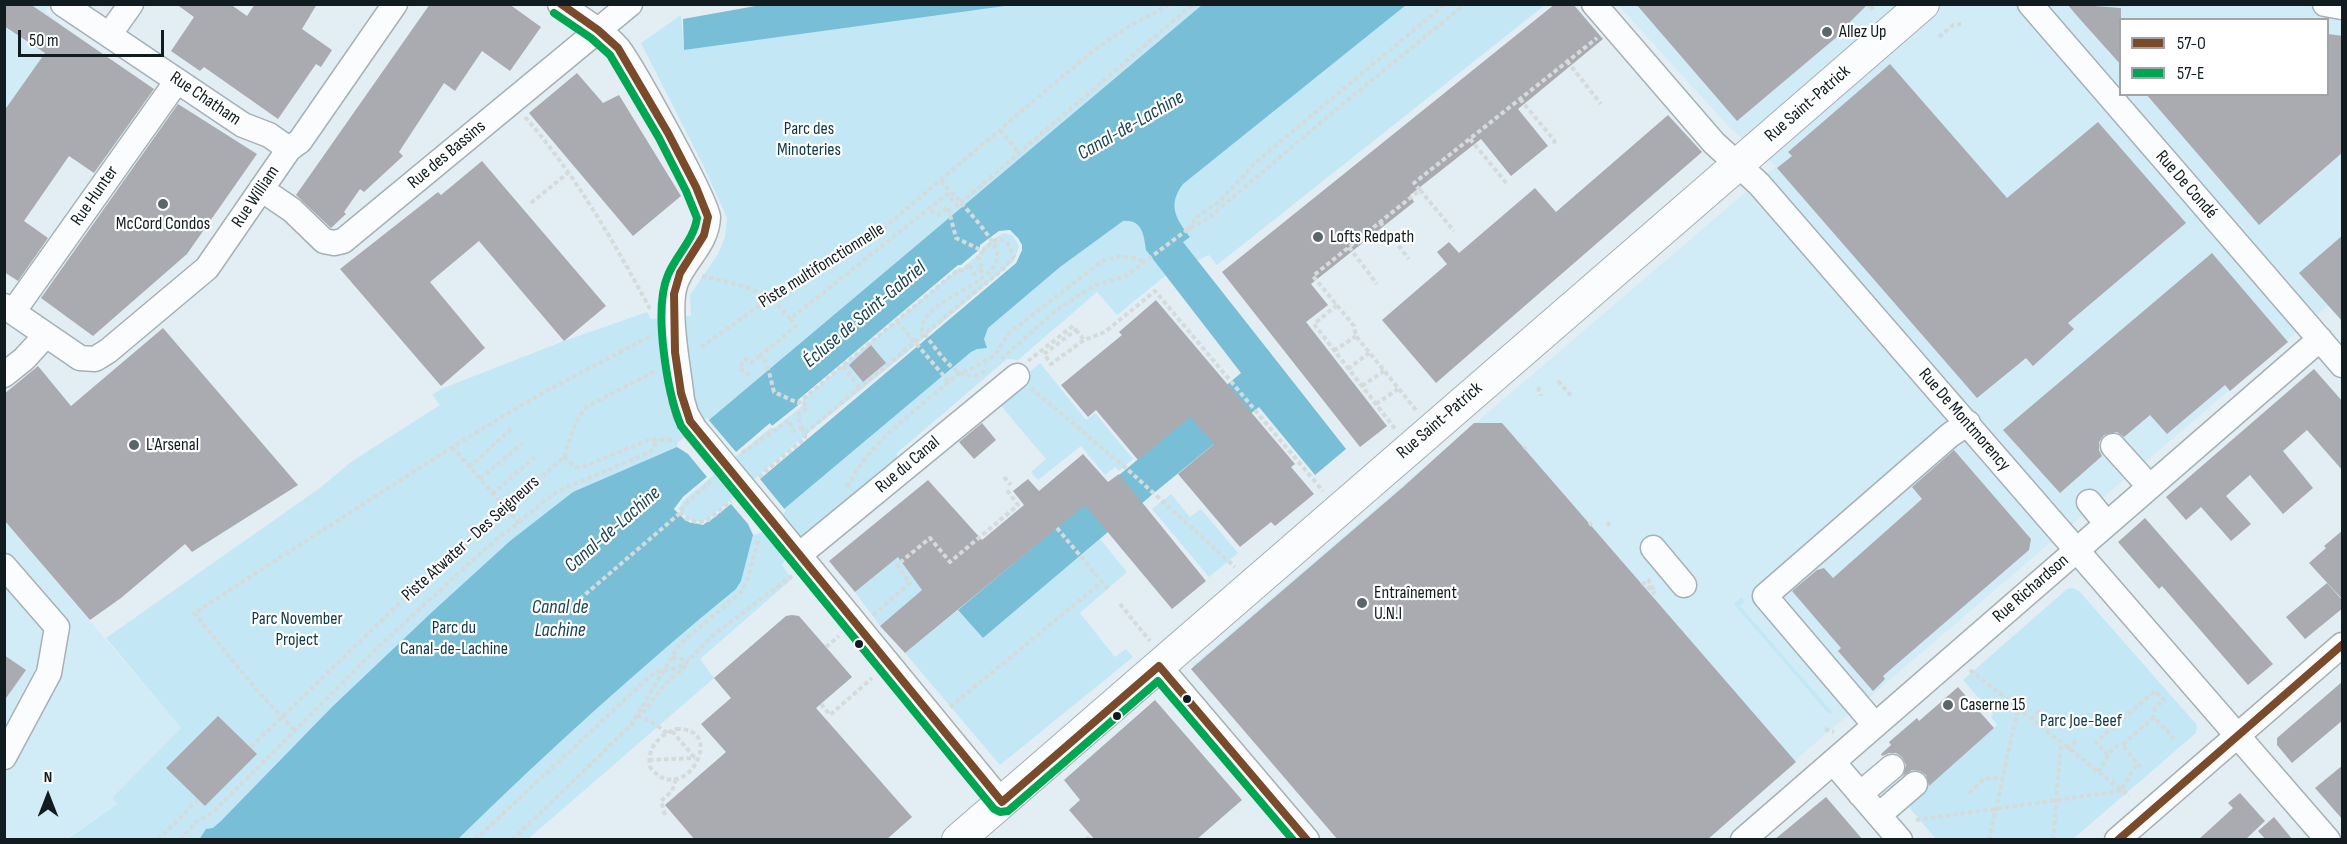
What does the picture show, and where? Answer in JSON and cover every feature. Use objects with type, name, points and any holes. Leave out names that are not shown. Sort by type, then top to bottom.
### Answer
[{"type":"main road","name":"Rue Saint-Patrick","points":[[958,840],[1002,802],[1156,655],[1923,4]]},
{"type":"street","name":"Rue Chatham","points":[[63,4],[243,125],[269,135],[289,149]]},
{"type":"street","points":[[109,35],[131,4]]},
{"type":"street","name":"Rue William","points":[[46,335],[74,355],[87,359],[99,357],[207,268],[289,149],[300,141],[395,4]]},
{"type":"street","points":[[560,4],[597,30],[622,54],[708,211],[706,232],[676,283],[672,302],[687,434],[796,565],[1002,802]]},
{"type":"street","name":"Rue des Bassins","points":[[261,189],[292,210],[324,241],[343,242],[630,4]]},
{"type":"street","name":"Rue De Montmorency","points":[[1594,4],[1714,143],[1760,184],[2328,840]]},
{"type":"street","name":"Rue De Condé","points":[[2030,4],[2343,365]]},
{"type":"street","points":[[2325,4],[2343,7]]},
{"type":"street","name":"Rue Hunter","points":[[9,309],[177,81]]},
{"type":"street","points":[[4,375],[24,359],[46,335],[9,309]]},
{"type":"street","name":"Rue Richardson","points":[[1743,840],[2320,339]]},
{"type":"street","name":"Rue du Canal","points":[[796,565],[1017,376]]},
{"type":"street","points":[[1875,725],[1765,596],[1950,435],[1968,423]]},
{"type":"street","points":[[2113,446],[2149,486]]},
{"type":"street","points":[[2089,502],[2106,523]]},
{"type":"street","points":[[1653,548],[1684,585]]},
{"type":"street","points":[[4,566],[57,627],[49,673],[4,757]]},
{"type":"street","points":[[2117,840],[2343,645]]},
{"type":"street","points":[[1156,655],[1307,840]]},
{"type":"street","points":[[1833,762],[1900,840]]},
{"type":"street","points":[[1860,794],[1892,767]]},
{"type":"street","points":[[1879,815],[1915,784]]},
{"type":"path","name":"Piste multifonctionnelle","points":[[701,347],[772,297],[872,238],[1110,39],[1170,4]]},
{"type":"path","points":[[789,319],[947,194],[957,206],[1193,4]]},
{"type":"path","points":[[1187,230],[1197,217],[1220,201],[1257,162],[1444,4]]},
{"type":"path","points":[[941,181],[991,240],[997,252],[997,261],[988,278],[959,290],[924,319],[922,325],[925,334],[953,368],[970,378],[983,373],[1058,309],[1098,284],[1124,277],[1187,230],[1220,209],[1465,4]]},
{"type":"path","points":[[1870,4],[1869,10],[1878,4]]},
{"type":"path","points":[[1939,37],[1953,25],[1962,24]]},
{"type":"path","points":[[1454,231],[1414,183],[1602,34]]},
{"type":"path","points":[[1567,61],[1601,104]]},
{"type":"path","points":[[1520,99],[1555,144]]},
{"type":"path","points":[[520,111],[554,150],[630,271],[652,312]]},
{"type":"path","points":[[1000,130],[1020,154]]},
{"type":"path","points":[[1470,139],[1508,185]]},
{"type":"path","points":[[531,203],[568,172]]},
{"type":"path","points":[[1418,413],[1369,353],[1356,336],[1353,326],[1313,276],[1420,190]]},
{"type":"path","points":[[928,209],[938,215],[948,207],[957,238],[982,250]]},
{"type":"path","points":[[1380,222],[1409,259]]},
{"type":"path","points":[[761,355],[767,364],[774,392],[800,402],[807,408],[798,416],[805,433],[925,334],[988,278],[1010,262],[1014,252],[1006,242],[999,239],[991,240],[978,257],[988,278]]},
{"type":"path","points":[[1349,247],[1377,284]]},
{"type":"path","points":[[855,472],[889,433],[948,382],[959,373],[971,369],[994,355],[1009,333],[1102,261],[1121,256],[1136,258],[1144,262]]},
{"type":"path","points":[[800,402],[958,270],[964,271],[969,264],[974,274],[983,270]]},
{"type":"path","points":[[701,276],[737,284],[772,297],[796,326],[751,363],[745,359],[739,368],[750,375]]},
{"type":"path","points":[[1076,330],[1044,354],[1051,364],[1084,340],[1105,332],[1155,291],[1325,494]]},
{"type":"path","points":[[1337,305],[1314,324],[1397,432]]},
{"type":"path","points":[[897,321],[948,382]]},
{"type":"path","points":[[1084,340],[1073,326],[1026,363],[1017,376],[1127,469],[1238,570]]},
{"type":"path","points":[[1334,351],[1356,336]]},
{"type":"path","points":[[294,730],[194,613],[452,447],[543,392],[648,337]]},
{"type":"path","points":[[1348,369],[1369,353]]},
{"type":"path","points":[[843,366],[860,387]]},
{"type":"path","points":[[655,371],[586,407],[576,422],[564,457],[580,468],[656,439],[687,434]]},
{"type":"path","points":[[1362,386],[1384,371]]},
{"type":"path","points":[[1558,381],[1572,397]]},
{"type":"path","points":[[1538,387],[1541,396]]},
{"type":"path","points":[[1376,404],[1398,388]]},
{"type":"path","points":[[739,455],[789,420],[793,431],[801,427]]},
{"type":"path","points":[[469,467],[511,429]]},
{"type":"path","points":[[180,840],[196,822],[212,813],[373,652],[484,550],[563,489],[648,453],[654,449],[656,439]]},
{"type":"path","points":[[480,479],[523,443]]},
{"type":"path","points":[[452,447],[519,523]]},
{"type":"path","points":[[492,494],[535,457]]},
{"type":"path","name":"Piste Atwater - Des Seigneurs","points":[[251,747],[412,591],[564,457]]},
{"type":"path","points":[[574,604],[680,513],[686,504],[716,476]]},
{"type":"path","points":[[1004,477],[1011,485]]},
{"type":"path","points":[[870,617],[910,583],[897,565],[930,538],[950,562],[1018,505],[1006,489]]},
{"type":"path","points":[[1607,522],[1610,526]]},
{"type":"path","points":[[639,716],[683,640],[741,592],[766,527]]},
{"type":"path","points":[[1057,528],[1107,589]]},
{"type":"path","points":[[512,840],[650,706],[666,683],[683,669],[713,635],[796,565]]},
{"type":"path","points":[[945,711],[1102,582]]},
{"type":"path","points":[[1120,604],[1156,655]]},
{"type":"path","points":[[825,647],[834,640]]},
{"type":"path","points":[[672,658],[688,662]]},
{"type":"path","points":[[475,840],[649,677],[688,662]]},
{"type":"path","points":[[1970,670],[2018,708],[2046,734],[2129,796]]},
{"type":"path","points":[[821,704],[830,715],[875,675]]},
{"type":"path","points":[[2098,772],[2114,747],[2122,745],[2154,717],[2155,708],[2164,700],[2155,691],[2096,742],[2108,755]]},
{"type":"path","points":[[848,699],[853,704]]},
{"type":"path","points":[[1989,840],[2003,777],[2005,755],[2018,708]]},
{"type":"path","points":[[2031,719],[2041,710]]},
{"type":"path","points":[[639,716],[667,733]]},
{"type":"path","points":[[2154,717],[2174,739]]},
{"type":"path","points":[[1825,729],[1834,732]]},
{"type":"path","points":[[688,730],[697,737],[701,746],[691,770],[676,779],[660,777],[650,767],[649,760],[653,745],[672,731],[688,730]]},
{"type":"path","points":[[672,731],[697,758]]},
{"type":"path","points":[[2067,749],[2077,740]]},
{"type":"path","points":[[2053,840],[2061,743]]},
{"type":"path","points":[[1916,820],[2121,791],[2139,765],[2122,745]]},
{"type":"path","points":[[649,760],[697,758]]},
{"type":"path","points":[[1969,793],[1984,779],[2003,777]]},
{"type":"path","points":[[665,815],[661,801],[672,791],[676,779]]},
{"type":"path","points":[[158,840],[198,800]]},
{"type":"path","points":[[1086,840],[1091,835]]},
{"type":"shaded area","points":[[5,5],[49,5],[45,12],[64,26],[5,110]]},
{"type":"shaded area","points":[[1618,5],[2342,5],[2342,322],[2328,306],[1703,839],[1343,839],[1193,665],[1776,166],[1730,128]]},
{"type":"shaded area","points":[[4,520],[181,728],[112,798],[117,804],[66,839],[5,839]]},
{"type":"green space","name":"Parc du Canal-de-Lachine","points":[[1012,4],[1545,5],[1217,265],[1209,255],[1165,276],[1117,315],[1097,292],[1018,360],[1007,359],[897,453],[897,464],[807,530],[782,565],[792,579],[700,659],[714,678],[528,839],[66,840],[117,804],[112,798],[181,728],[106,638],[320,488],[351,462],[440,405],[432,395],[441,389],[564,341],[647,312],[651,319],[691,316],[690,295],[718,254],[725,237],[727,218],[704,167],[641,43],[681,15],[684,50]]},
{"type":"green space","points":[[1040,363],[1086,420],[1095,413],[1133,459],[1119,471],[1115,467],[1105,475],[1081,446],[1038,480],[1031,472],[1046,459],[996,400]]},
{"type":"green space","points":[[1171,494],[1190,517],[1201,509],[1238,553],[1209,577],[1152,509]]},
{"type":"green space","points":[[931,530],[922,590],[880,626],[855,592]]},
{"type":"green space","points":[[1100,539],[1127,572],[1080,613],[1115,657],[1126,649],[1133,657],[1000,765],[905,653],[958,610],[983,638]]},
{"type":"green space","name":"Parc Joe-Beef","points":[[2073,588],[2079,591],[2197,725],[2196,733],[2073,839],[1936,839],[1907,805],[1997,725],[1991,717],[1993,714],[1963,680],[2067,589]]},
{"type":"green space","points":[[1741,597],[1745,602],[1740,606],[1832,712],[1829,714],[1734,604]]},
{"type":"water","points":[[761,5],[1012,5],[684,50],[683,19]]},
{"type":"water","name":"Canal de Lachine","points":[[1202,5],[1406,5],[1183,184],[1175,199],[1177,218],[1190,237],[1183,242],[1346,449],[1315,475],[1259,407],[983,638],[958,610],[1241,373],[1146,250],[1143,234],[1138,225],[1123,221],[1060,267],[988,328],[984,339],[987,348],[971,352],[753,535],[741,581],[736,589],[594,711],[458,839],[199,840],[206,829],[213,828],[221,821],[332,707],[510,541],[573,492],[677,447]],"holes":[[[1009,230],[1022,245],[1016,263],[709,522],[690,523],[674,509],[683,497],[770,424],[772,426],[801,403],[798,400],[978,251],[987,240]]]},
{"type":"pier","points":[[1010,230],[1022,245],[1016,263],[760,479],[786,511],[760,533],[753,535],[748,524],[731,504],[703,525],[686,521],[674,509],[683,497],[707,477],[688,454],[677,447],[678,442],[707,418],[736,452],[770,423],[772,426],[801,403],[798,400],[999,231]],"holes":[[[1004,233],[1012,235],[1019,246],[1014,261],[708,519],[702,522],[691,520],[678,509],[685,499],[770,428],[774,429],[803,405],[802,400],[959,268],[963,268],[980,253],[983,247]]]},
{"type":"building","points":[[4,4],[30,4],[154,89],[94,173],[69,156],[24,221],[48,238],[18,281],[4,272],[4,111],[45,53],[4,26]]},
{"type":"building","points":[[176,4],[230,4],[247,16],[255,4],[317,4],[302,29],[332,50],[321,67],[316,64],[278,119],[204,67],[200,71],[171,51],[194,17]]},
{"type":"building","points":[[430,4],[509,4],[541,27],[510,71],[482,51],[455,91],[444,83],[399,152],[403,156],[364,192],[360,189],[344,212],[346,214],[331,228],[296,195]]},
{"type":"building","name":"Lofts Redpath","points":[[1555,4],[1573,4],[1603,39],[1518,109],[1548,146],[1511,176],[1481,139],[1410,195],[1414,202],[1311,284],[1328,305],[1306,322],[1387,426],[1360,447],[1222,272]]},
{"type":"building","points":[[1636,4],[1868,4],[1849,23],[1851,25],[1737,121]]},
{"type":"building","points":[[2067,4],[2121,8],[2119,63]]},
{"type":"building","points":[[2329,34],[2343,36],[2343,152],[2259,225],[2148,96],[2329,96]]},
{"type":"building","points":[[1890,64],[2007,198],[2098,122],[2186,223],[2068,323],[2074,329],[2033,366],[2026,358],[1977,398],[1777,168],[1792,156],[1788,152]]},
{"type":"building","points":[[577,73],[603,103],[619,95],[681,196],[633,236],[529,113]]},
{"type":"building","name":"McCord Condos","points":[[178,104],[257,154],[187,254],[93,336],[41,298]]},
{"type":"building","name":"Lofts Redpath","points":[[1668,115],[1702,152],[1436,383],[1382,320],[1447,264],[1437,252],[1449,242],[1459,253],[1535,188],[1556,212]]},
{"type":"building","points":[[482,161],[606,306],[564,341],[479,241],[430,282],[485,348],[441,386],[340,269],[438,192],[441,195]]},
{"type":"building","points":[[2343,235],[2343,322],[2299,273]]},
{"type":"building","points":[[2212,253],[2288,342],[2230,391],[2225,385],[2167,434],[2150,415],[2124,437],[2117,432],[2104,435],[2099,442],[2102,456],[2060,493],[2003,430]]},
{"type":"building","points":[[1156,300],[1295,464],[1291,467],[1314,494],[1275,526],[1271,522],[1240,547],[1178,474],[1214,444],[1190,417],[1138,460],[1096,410],[1088,417],[1061,385],[1122,335],[1119,332]]},
{"type":"building","name":"L'Arsenal","points":[[163,328],[298,485],[192,552],[185,544],[121,598],[90,620],[4,520],[4,394],[38,366],[71,406]]},
{"type":"building","points":[[871,345],[886,363],[863,382],[849,365]]},
{"type":"building","points":[[2314,369],[2343,402],[2343,471],[2307,430],[2283,451],[2313,488],[2283,514],[2250,475],[2226,496],[2251,524],[2231,541],[2201,507],[2186,520],[2166,497]]},
{"type":"building","points":[[982,423],[996,440],[974,459],[959,442]]},
{"type":"building","points":[[1474,423],[1502,423],[1796,762],[1707,840],[1338,840],[1191,669],[1402,488]]},
{"type":"building","points":[[1954,450],[2031,539],[2029,550],[1883,676],[1885,679],[1873,691],[1838,651],[1841,648],[1792,591],[1817,570],[1824,568],[1833,578],[1922,499],[1912,487]]},
{"type":"building","points":[[1083,454],[1108,482],[1119,474],[1206,581],[1172,609],[1085,505],[905,653],[880,626],[922,590],[898,557],[855,592],[829,561],[928,480],[982,540],[1024,505],[1013,491],[1028,479],[1039,491]]},
{"type":"building","points":[[2145,518],[2273,664],[2248,685],[2162,586],[2159,589],[2118,542]]},
{"type":"building","points":[[2343,530],[2343,600],[2309,563]]},
{"type":"building","points":[[2327,583],[2343,601],[2343,608],[2305,639],[2286,617]]},
{"type":"building","points":[[786,616],[799,616],[852,677],[816,708],[912,817],[886,840],[695,840],[665,805],[726,752],[701,724],[731,698],[714,678]]},
{"type":"building","points":[[4,655],[26,670],[4,701]]},
{"type":"building","points":[[2343,681],[2343,720],[2292,763],[2277,745],[2277,738]]},
{"type":"building","points":[[1958,687],[1994,728],[1929,786],[1926,775],[1920,771],[1912,770],[1903,776],[1906,765],[1902,757],[1896,753],[1882,756],[1881,754],[1891,745],[1889,742],[1917,718],[1919,721]]},
{"type":"building","points":[[1155,700],[1242,800],[1196,840],[1095,840],[1069,810],[1080,800],[1064,780]]},
{"type":"building","points":[[218,716],[257,754],[205,806],[166,768]]},
{"type":"building","points":[[2343,765],[2343,820],[2315,788]]},
{"type":"building","points":[[2240,793],[2265,821],[2245,840],[2198,840],[2233,808],[2228,803]]},
{"type":"building","points":[[1826,797],[1863,840],[1774,840]]},
{"type":"building","points":[[2274,817],[2293,840],[2266,840],[2258,831]]},
{"type":"transit line","name":"57-O","points":[[561,4],[598,30],[618,48],[668,133],[696,187],[708,217],[704,235],[680,273],[674,294],[675,352],[681,393],[690,421],[1002,802],[1159,666],[1307,840]]},
{"type":"transit line","name":"57-E","points":[[554,13],[591,38],[610,55],[659,138],[697,218],[689,240],[668,275],[662,308],[667,372],[681,426],[994,809],[1000,812],[1008,811],[1158,681],[1293,840]]},
{"type":"transit line","name":"57-O","points":[[2118,840],[2342,645]]},
{"type":"place","name":"Allez Up","points":[[1827,32]]},
{"type":"place","name":"McCord Condos","points":[[163,204]]},
{"type":"place","name":"Lofts Redpath","points":[[1318,237]]},
{"type":"place","name":"L'Arsenal","points":[[134,445]]},
{"type":"place","name":"Entraînement U.N.I","points":[[1362,603]]},
{"type":"place","name":"Caserne 15","points":[[1948,705]]},
{"type":"water label","name":"Canal-de-Lachine","points":[[1131,126]]},
{"type":"water label","name":"Écluse de Saint-Gabriel","points":[[865,315]]},
{"type":"water label","name":"Canal-de-Lachine","points":[[613,530]]},
{"type":"park label","name":"Parc des Minoteries","points":[[809,139]]},
{"type":"park label","name":"Parc November Project","points":[[297,629]]}]
